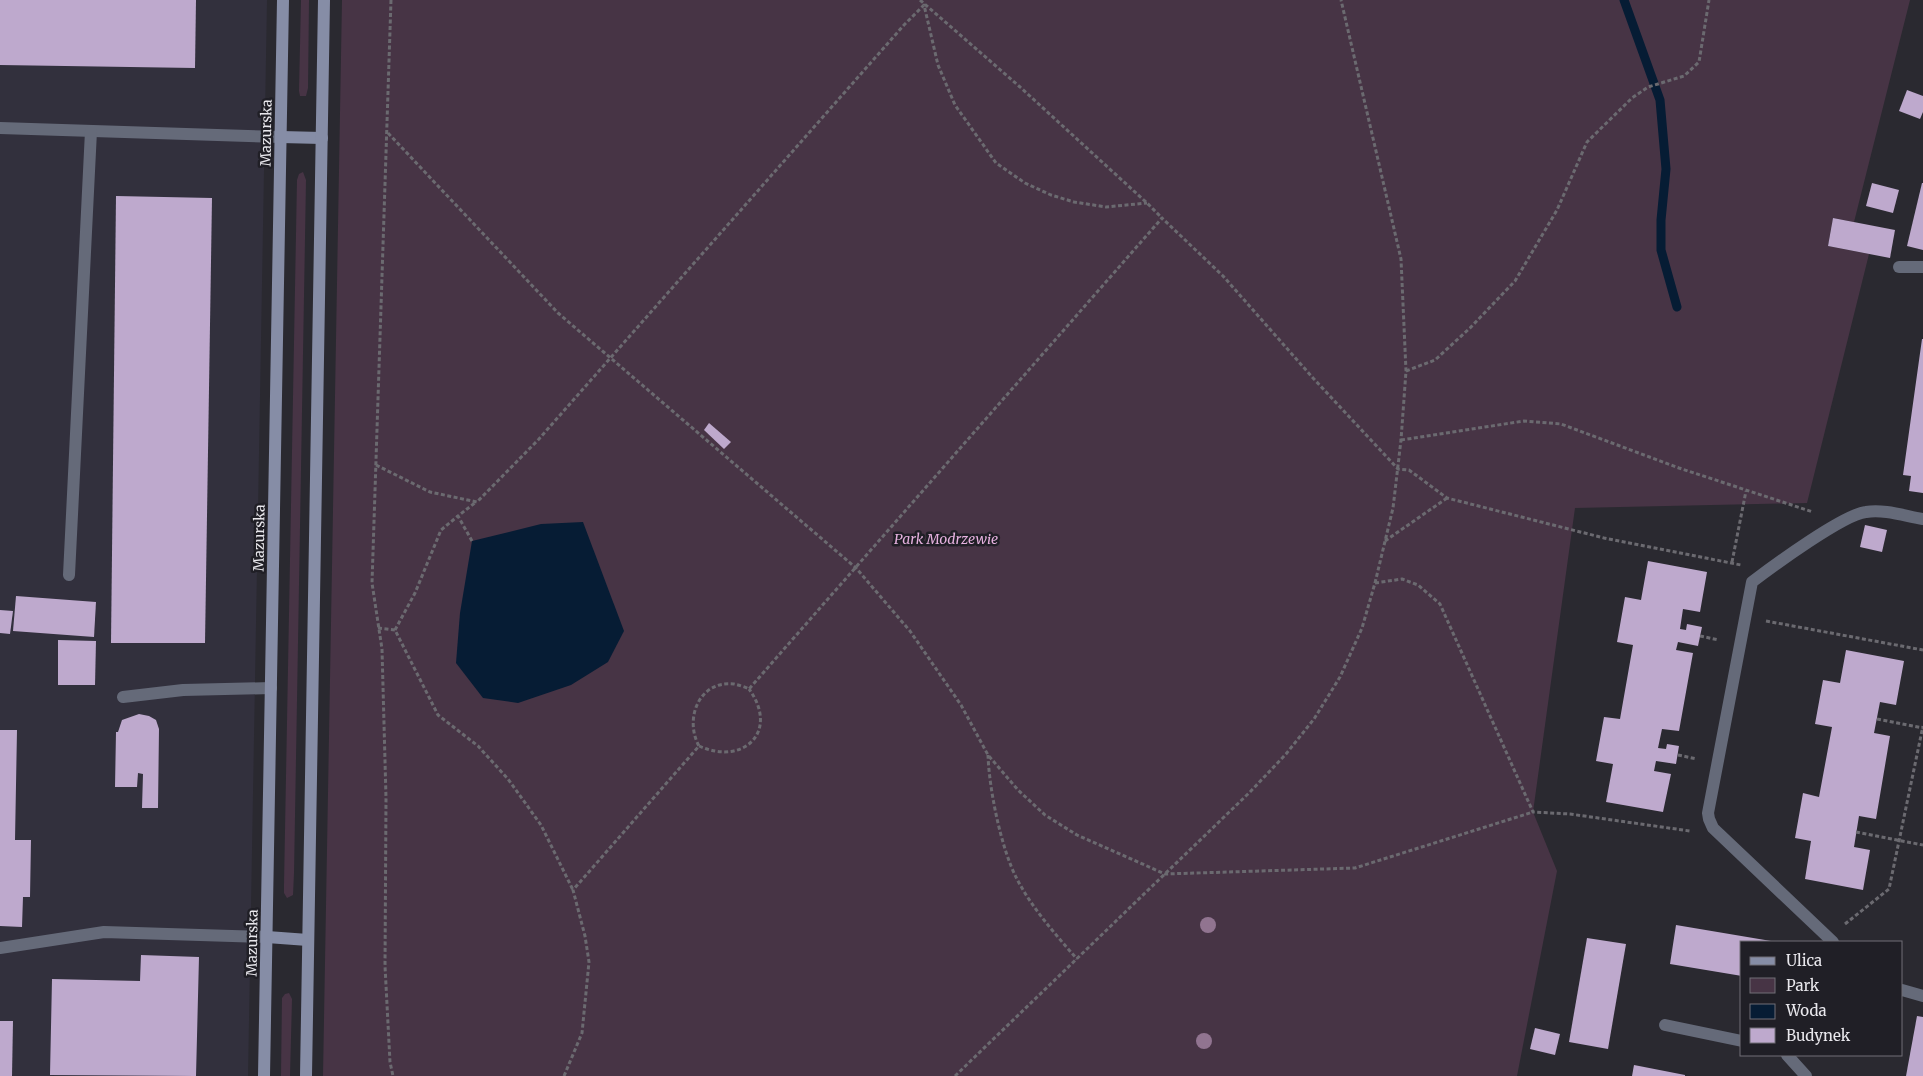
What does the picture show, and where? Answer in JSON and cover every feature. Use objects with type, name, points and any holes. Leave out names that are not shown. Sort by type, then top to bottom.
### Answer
[{"type":"main road","name":"Mazurska","points":[[264,1076],[283,0]]},
{"type":"main road","points":[[306,1076],[324,0]]},
{"type":"main road","points":[[281,137],[322,138]]},
{"type":"main road","points":[[267,937],[308,940]]},
{"type":"lane","points":[[0,128],[281,137]]},
{"type":"lane","points":[[69,576],[91,131]]},
{"type":"lane","points":[[1899,267],[1923,267]]},
{"type":"lane","points":[[1830,940],[1722,836],[1711,824],[1708,813],[1752,582],[1854,514],[1866,512],[1923,519]]},
{"type":"lane","points":[[123,698],[183,690],[271,688]]},
{"type":"lane","points":[[0,948],[104,932],[267,937]]},
{"type":"lane","points":[[1903,990],[1923,996]]},
{"type":"lane","points":[[1665,1025],[1740,1041]]},
{"type":"lane","points":[[1788,1056],[1806,1076]]},
{"type":"path","points":[[391,0],[372,583],[382,649],[386,798],[385,966],[390,1062],[393,1076]]},
{"type":"path","points":[[920,0],[1020,87],[1147,203],[1223,276],[1313,378],[1398,468],[1409,470],[1447,498],[1604,538],[1732,562],[1765,573]]},
{"type":"path","points":[[955,1076],[1250,792],[1286,754],[1314,719],[1340,677],[1362,628],[1376,583],[1393,508],[1401,440],[1406,370],[1401,259],[1341,0]]},
{"type":"path","points":[[1406,370],[1434,360],[1470,328],[1515,281],[1557,210],[1586,142],[1632,98],[1648,87],[1684,76],[1699,62],[1710,0]]},
{"type":"path","points":[[924,5],[938,65],[955,105],[996,163],[1025,183],[1051,196],[1074,202],[1106,206],[1147,203]]},
{"type":"path","points":[[395,630],[414,593],[441,530],[477,502],[539,440],[904,24],[924,5]]},
{"type":"path","points":[[388,133],[558,312],[856,568],[915,638],[961,705],[988,755],[1018,790],[1045,815],[1077,835],[1165,874],[1355,868],[1533,812],[1570,814],[1722,836]]},
{"type":"path","points":[[749,689],[1162,218]]},
{"type":"path","points":[[1401,440],[1524,421],[1561,424],[1746,491],[1818,514],[1834,527]]},
{"type":"path","points":[[376,465],[430,492],[477,502]]},
{"type":"path","points":[[1732,562],[1746,491]]},
{"type":"path","points":[[1385,541],[1447,498]]},
{"type":"path","points":[[458,516],[472,541]]},
{"type":"path","points":[[1376,583],[1402,578],[1418,585],[1440,604],[1533,812]]},
{"type":"path","points":[[1746,617],[1923,650]]},
{"type":"path","points":[[378,628],[395,630]]},
{"type":"path","points":[[395,630],[438,715],[478,746],[508,779],[541,825],[573,890],[585,936],[588,962],[582,1033],[564,1076]]},
{"type":"path","points":[[723,684],[735,684],[749,689],[756,698],[761,713],[761,729],[752,744],[734,751],[712,752],[699,746],[693,728],[694,713],[698,700],[708,690],[723,684]]},
{"type":"path","points":[[1830,940],[1889,889],[1923,727],[1877,718]]},
{"type":"path","points":[[573,890],[699,746]]},
{"type":"path","points":[[988,755],[991,787],[1004,844],[1016,878],[1042,917],[1076,959]]},
{"type":"path","points":[[1856,832],[1923,845]]},
{"type":"shaded area","points":[[0,0],[267,0],[248,1076],[0,1076]]},
{"type":"green space","points":[[301,0],[309,0],[308,88],[306,96],[300,96],[299,91]]},
{"type":"green space","name":"Park Modrzewie","points":[[342,0],[1910,0],[1854,222],[1833,218],[1828,246],[1869,254],[1807,503],[1575,508],[1533,812],[1557,871],[1517,1076],[323,1076]]},
{"type":"green space","points":[[303,172],[306,180],[294,873],[293,895],[287,898],[284,893],[284,885],[297,180],[299,174]]},
{"type":"green space","points":[[289,993],[292,999],[290,1076],[281,1076],[282,998],[285,994]]},
{"type":"water","points":[[583,522],[624,631],[608,662],[571,685],[518,703],[483,698],[456,663],[460,613],[472,541],[541,524]]},
{"type":"building","points":[[0,0],[196,0],[195,68],[0,65]]},
{"type":"building","points":[[1907,90],[1923,96],[1923,112],[1920,119],[1899,111]]},
{"type":"building","points":[[1872,183],[1899,190],[1893,213],[1866,206]]},
{"type":"building","points":[[1923,183],[1923,250],[1907,246]]},
{"type":"building","points":[[116,196],[212,198],[205,643],[111,643]]},
{"type":"building","points":[[1833,218],[1895,230],[1890,258],[1828,246]]},
{"type":"building","points":[[1922,339],[1923,493],[1909,491],[1911,476],[1903,475]]},
{"type":"building","points":[[709,423],[731,442],[724,449],[704,430]]},
{"type":"building","points":[[1865,525],[1887,530],[1882,552],[1860,547]]},
{"type":"building","points":[[1648,561],[1707,572],[1700,612],[1683,609],[1680,629],[1686,630],[1687,624],[1702,627],[1698,646],[1678,642],[1676,650],[1693,653],[1679,731],[1662,729],[1658,748],[1666,749],[1667,744],[1679,746],[1676,764],[1656,761],[1654,771],[1671,774],[1663,812],[1606,802],[1613,764],[1596,761],[1604,717],[1620,719],[1633,645],[1617,642],[1625,597],[1641,600]]},
{"type":"building","points":[[16,596],[96,602],[94,637],[13,631]]},
{"type":"building","points":[[0,610],[13,611],[10,634],[0,633]]},
{"type":"building","points":[[58,640],[96,641],[95,685],[58,685]]},
{"type":"building","points":[[1846,650],[1904,661],[1896,705],[1880,702],[1874,733],[1890,736],[1876,819],[1859,816],[1854,847],[1870,850],[1863,890],[1805,879],[1811,841],[1795,838],[1803,793],[1819,797],[1832,727],[1815,724],[1823,680],[1840,683]]},
{"type":"building","points":[[139,714],[156,720],[159,729],[158,808],[142,808],[143,774],[138,773],[137,787],[115,787],[116,732],[118,732],[122,720]]},
{"type":"building","points":[[0,730],[17,730],[15,840],[31,840],[30,897],[23,897],[22,927],[0,926]]},
{"type":"building","points":[[1676,925],[1771,941],[1740,941],[1740,976],[1670,964]]},
{"type":"building","points":[[1587,938],[1626,944],[1608,1049],[1569,1042]]},
{"type":"building","points":[[141,955],[199,957],[196,1076],[50,1075],[52,979],[140,981]]},
{"type":"building","points":[[1917,1016],[1923,1017],[1923,1076],[1906,1076]]},
{"type":"building","points":[[0,1021],[13,1021],[12,1076],[0,1076]]},
{"type":"building","points":[[1535,1028],[1560,1034],[1555,1055],[1530,1049]]},
{"type":"building","points":[[1634,1065],[1685,1075],[1685,1076],[1632,1076]]},
{"type":"waterway","points":[[1624,0],[1660,100],[1666,169],[1661,220],[1661,250],[1677,307]]}]
